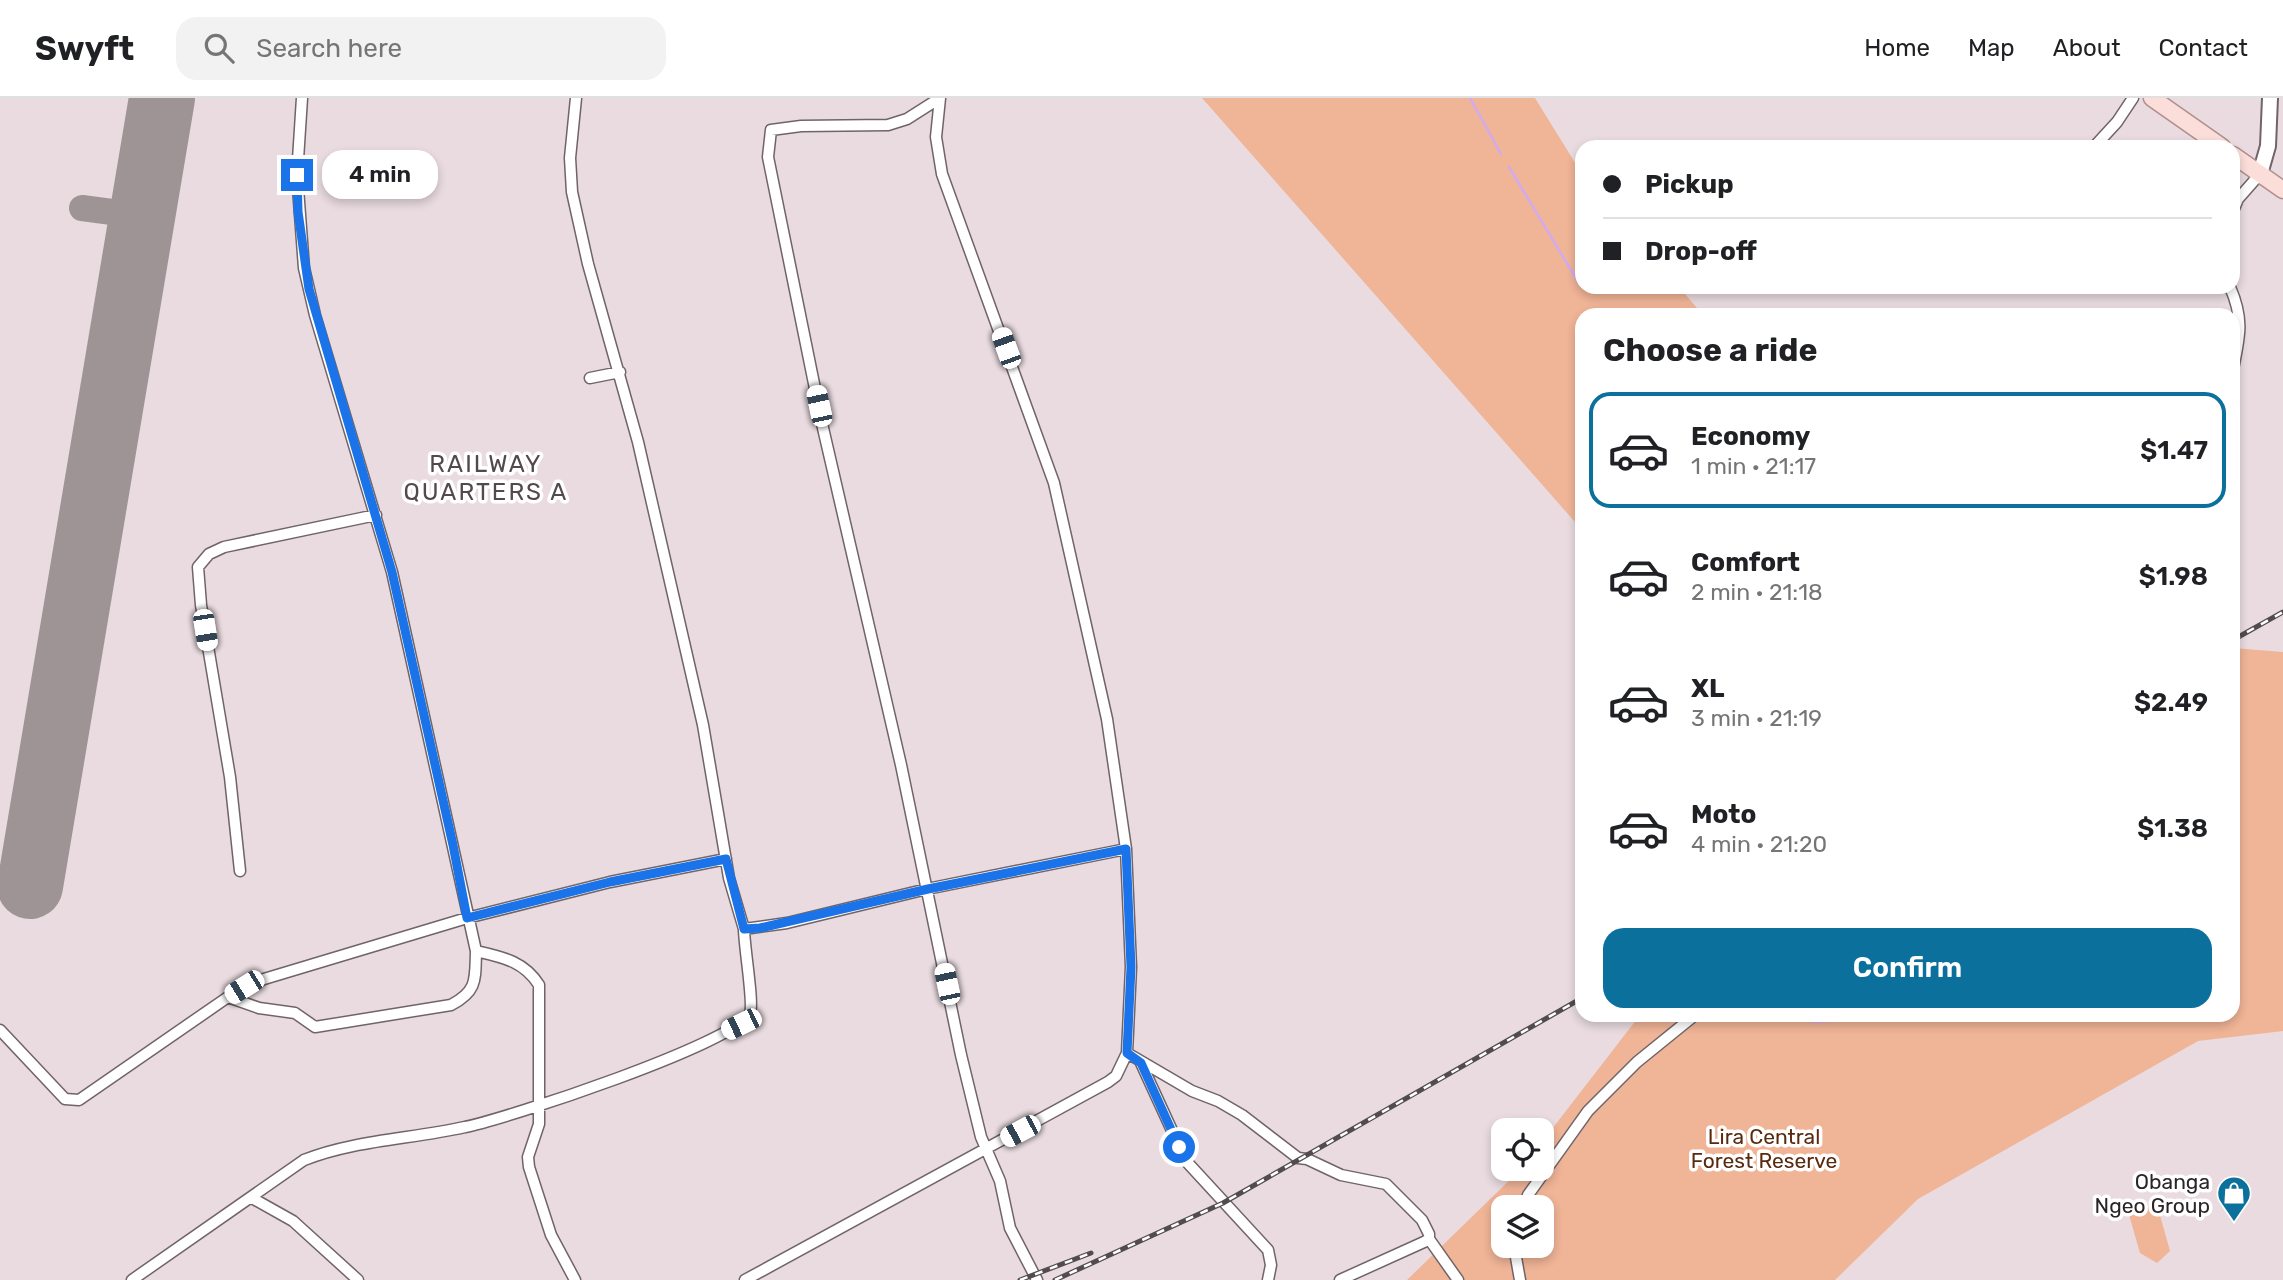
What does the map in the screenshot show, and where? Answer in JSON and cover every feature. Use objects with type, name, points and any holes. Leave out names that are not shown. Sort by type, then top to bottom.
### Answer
[{"type":"main road","points":[[2152,98],[2212,140]]},
{"type":"main road","points":[[2240,160],[2283,190]]},
{"type":"street","points":[[228,998],[259,1009],[295,1013],[315,1027],[451,1005],[470,993],[474,984],[476,951],[392,572],[315,315],[304,268],[297,175],[302,98]]},
{"type":"street","points":[[132,1280],[304,1160],[319,1154],[467,1127],[537,1106],[676,1056],[741,1024],[751,1009],[744,929],[726,859],[703,724],[620,372],[588,264],[572,192],[570,158],[576,98]]},
{"type":"street","points":[[746,1280],[1108,1082],[1116,1076],[1127,1053],[1131,967],[1126,849],[1107,719],[1062,510],[1034,421],[947,194],[936,137],[940,98]]},
{"type":"street","points":[[940,98],[907,118],[888,125],[801,126],[771,130],[767,147],[818,401],[928,889],[961,1055],[986,1149],[1000,1181],[1010,1228],[1037,1280]]},
{"type":"street","points":[[2100,140],[2133,98]]},
{"type":"street","points":[[2240,198],[2260,174],[2268,146],[2270,98]]},
{"type":"street","points":[[590,378],[620,372]]},
{"type":"street","points":[[240,871],[230,777],[201,605],[198,567],[209,554],[224,547],[376,515]]},
{"type":"street","points":[[744,929],[778,925],[928,889],[1126,849]]},
{"type":"street","points":[[0,1030],[65,1099],[79,1100],[228,998],[264,979],[467,918],[610,882],[726,859]]},
{"type":"street","points":[[476,951],[519,963],[531,973],[539,985],[539,1124],[528,1157],[528,1167],[551,1235],[575,1280]]},
{"type":"street","points":[[1528,1195],[1588,1111],[1637,1062],[1686,1022]]},
{"type":"street","points":[[1127,1053],[1192,1091],[1218,1101],[1242,1115],[1298,1158],[1307,1159],[1341,1175],[1386,1184],[1422,1220],[1429,1239],[1458,1280]]},
{"type":"street","points":[[1141,1063],[1186,1161],[1268,1250],[1271,1265],[1268,1280]]},
{"type":"street","points":[[252,1198],[293,1221],[358,1280]]},
{"type":"street","points":[[1340,1280],[1429,1239]]},
{"type":"street","points":[[1516,1258],[1520,1280]]},
{"type":"green space","points":[[1202,98],[1535,98],[1575,163],[1575,294],[1685,294],[1697,308],[1575,308],[1575,522]]},
{"type":"green space","name":"Lira Central Forest Reserve","points":[[2240,649],[2283,652],[2283,1031],[2198,1041],[1918,1199],[1835,1280],[1407,1280],[1491,1198],[1491,1258],[1554,1258],[1554,1195],[1494,1195],[1509,1181],[1554,1181],[1554,1126],[1635,1022],[2240,1022]]},
{"type":"green space","points":[[2156,1201],[2170,1251],[2157,1263],[2140,1253],[2128,1211]]},
{"type":"waterway","points":[[1470,98],[1501,154]]},
{"type":"waterway","points":[[1509,167],[1575,277]]},
{"type":"taxiway","points":[[82,208],[142,216]]},
{"type":"runway","points":[[30,886],[162,98]]},
{"type":"railway","points":[[2240,636],[2283,612]]},
{"type":"railway","points":[[1055,1280],[1223,1203],[1575,1002]]},
{"type":"railway","points":[[1020,1280],[1091,1253]]},
{"type":"place","name":"Obanga Ngeo Group","points":[[2234,1223]]},
{"type":"district","name":"RAILWAY QUARTERS A","points":[[486,478]]},
{"type":"route","points":[[297,175],[304,268],[315,315],[392,572],[467,918],[610,882],[726,859],[744,929],[760,928],[928,889],[1126,849],[1131,967],[1130,1035],[1127,1053],[1141,1063],[1179,1147]]}]
